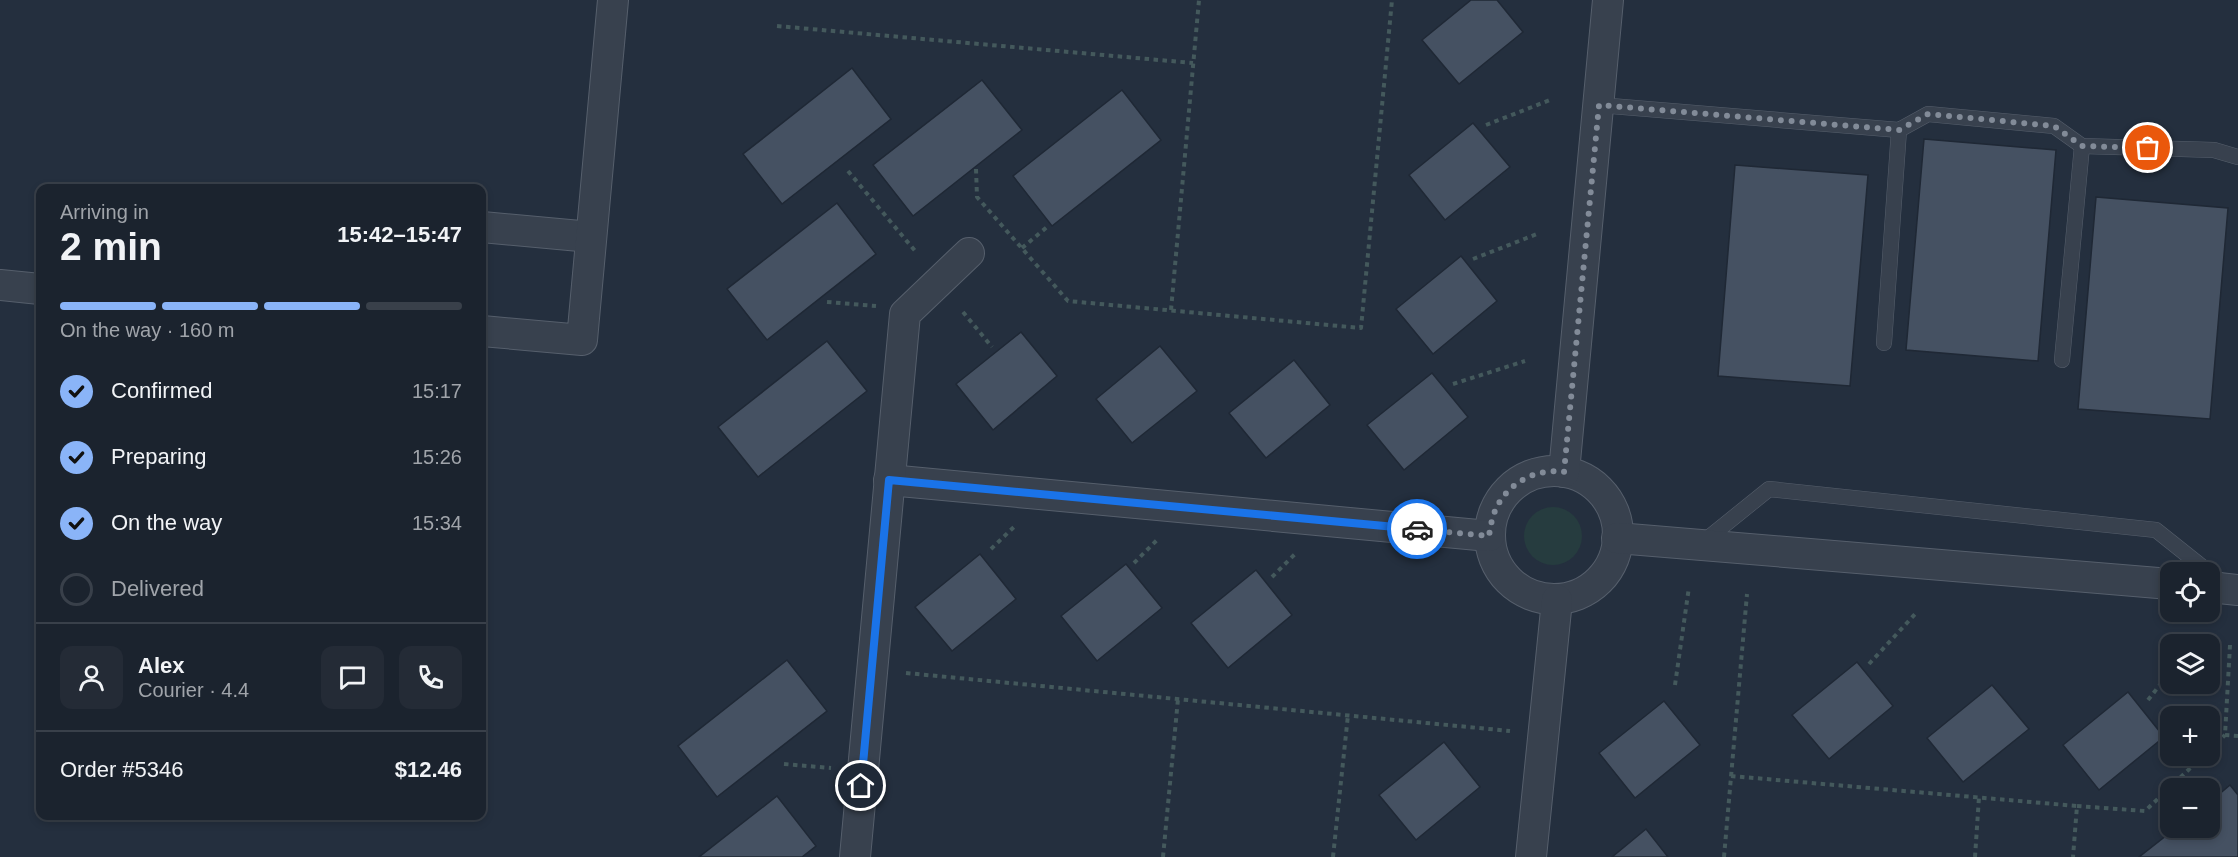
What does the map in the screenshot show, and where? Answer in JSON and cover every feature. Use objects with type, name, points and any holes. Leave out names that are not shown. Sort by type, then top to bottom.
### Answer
[{"type":"street","points":[[486,330],[582,340],[613,0]]},
{"type":"street","points":[[1564,472],[1608,0]]},
{"type":"street","points":[[486,227],[591,237]]},
{"type":"street","points":[[855,857],[905,314],[969,253]]},
{"type":"street","points":[[0,285],[36,289]]},
{"type":"street","points":[[1564,472],[1576,475],[1595,486],[1609,503],[1617,523],[1617,545],[1610,566],[1597,583],[1579,595],[1557,600],[1536,598],[1517,588],[1502,574],[1492,556],[1489,536],[1493,515],[1503,497],[1517,483],[1536,473],[1564,472]]},
{"type":"street","points":[[889,480],[1489,536]]},
{"type":"street","points":[[1617,538],[2160,583]]},
{"type":"street","points":[[1531,857],[1557,600]]},
{"type":"lane","points":[[1599,105],[1899,130],[1928,114],[2054,126],[2082,146],[2214,150],[2238,157]]},
{"type":"lane","points":[[1884,343],[1899,130]]},
{"type":"lane","points":[[2062,360],[2082,146]]},
{"type":"lane","points":[[1700,545],[1769,489],[2157,530],[2226,589]]},
{"type":"path","points":[[1171,310],[1199,0]]},
{"type":"path","points":[[976,169],[977,197],[1068,301],[1361,328],[1392,0]]},
{"type":"path","points":[[777,26],[1193,63]]},
{"type":"path","points":[[1486,125],[1550,100]]},
{"type":"path","points":[[848,171],[916,252]]},
{"type":"path","points":[[1022,248],[1047,227]]},
{"type":"path","points":[[1473,260],[1537,234]]},
{"type":"path","points":[[827,302],[885,306]]},
{"type":"path","points":[[963,312],[992,347]]},
{"type":"path","points":[[1453,384],[1525,361]]},
{"type":"path","points":[[990,549],[1020,520]]},
{"type":"path","points":[[1134,563],[1164,533]]},
{"type":"path","points":[[1272,577],[1304,545]]},
{"type":"path","points":[[1675,685],[1689,587]]},
{"type":"path","points":[[1724,857],[1747,594]]},
{"type":"path","points":[[1869,664],[1917,612]]},
{"type":"path","points":[[2220,740],[2225,735],[2230,645]]},
{"type":"path","points":[[896,673],[1519,732]]},
{"type":"path","points":[[2148,700],[2160,685]]},
{"type":"path","points":[[1163,857],[1178,699]]},
{"type":"path","points":[[1333,857],[1348,715]]},
{"type":"path","points":[[2225,735],[2238,736]]},
{"type":"path","points":[[784,764],[831,768]]},
{"type":"path","points":[[1731,776],[2145,811],[2192,766]]},
{"type":"path","points":[[1975,857],[1979,797]]},
{"type":"path","points":[[2073,857],[2077,806]]},
{"type":"green space","points":[[1547,507],[1559,507],[1574,515],[1582,530],[1582,542],[1574,557],[1559,565],[1547,565],[1532,557],[1524,542],[1524,530],[1532,515]]},
{"type":"building","points":[[1471,0],[1497,0],[1523,32],[1459,84],[1422,40]]},
{"type":"building","points":[[852,68],[891,119],[782,204],[743,154]]},
{"type":"building","points":[[982,80],[1022,130],[913,216],[873,165]]},
{"type":"building","points":[[1122,90],[1161,140],[1052,226],[1013,176]]},
{"type":"building","points":[[1473,123],[1510,167],[1445,220],[1409,175]]},
{"type":"building","points":[[1924,139],[2056,150],[2038,361],[1906,350]]},
{"type":"building","points":[[1735,165],[1868,175],[1850,386],[1718,376]]},
{"type":"building","points":[[2096,197],[2228,208],[2210,419],[2078,409]]},
{"type":"building","points":[[837,203],[876,254],[767,340],[727,289]]},
{"type":"building","points":[[1461,256],[1497,301],[1433,354],[1396,309]]},
{"type":"building","points":[[1021,332],[1057,376],[993,430],[956,384]]},
{"type":"building","points":[[827,341],[867,391],[758,477],[718,427]]},
{"type":"building","points":[[1160,346],[1197,391],[1132,443],[1096,399]]},
{"type":"building","points":[[1294,360],[1330,405],[1266,458],[1229,413]]},
{"type":"building","points":[[1432,373],[1468,417],[1404,470],[1367,425]]},
{"type":"building","points":[[980,554],[1016,599],[952,651],[915,607]]},
{"type":"building","points":[[1126,564],[1162,608],[1097,661],[1061,616]]},
{"type":"building","points":[[1256,570],[1292,615],[1228,668],[1191,623]]},
{"type":"building","points":[[787,660],[827,711],[717,797],[678,746]]},
{"type":"building","points":[[1857,662],[1893,706],[1829,759],[1792,715]]},
{"type":"building","points":[[1992,685],[2029,729],[1963,782],[1927,738]]},
{"type":"building","points":[[2128,692],[2160,732],[2160,740],[2099,790],[2063,745]]},
{"type":"building","points":[[1664,701],[1700,745],[1635,798],[1599,753]]},
{"type":"building","points":[[1444,742],[1480,787],[1416,840],[1379,795]]},
{"type":"building","points":[[2230,785],[2238,795],[2238,857],[2139,857],[2163,838],[2220,838],[2220,794]]},
{"type":"building","points":[[777,796],[816,846],[802,857],[699,857]]},
{"type":"building","points":[[1646,829],[1668,857],[1612,857]]},
{"type":"way so far","points":[[1417,529],[1489,536],[1493,515],[1503,497],[1517,483],[1536,473],[1564,472],[1599,105],[1899,130],[1928,114],[2054,126],[2082,146],[2148,148]]},
{"type":"route","points":[[861,786],[889,480],[1417,529]]}]
